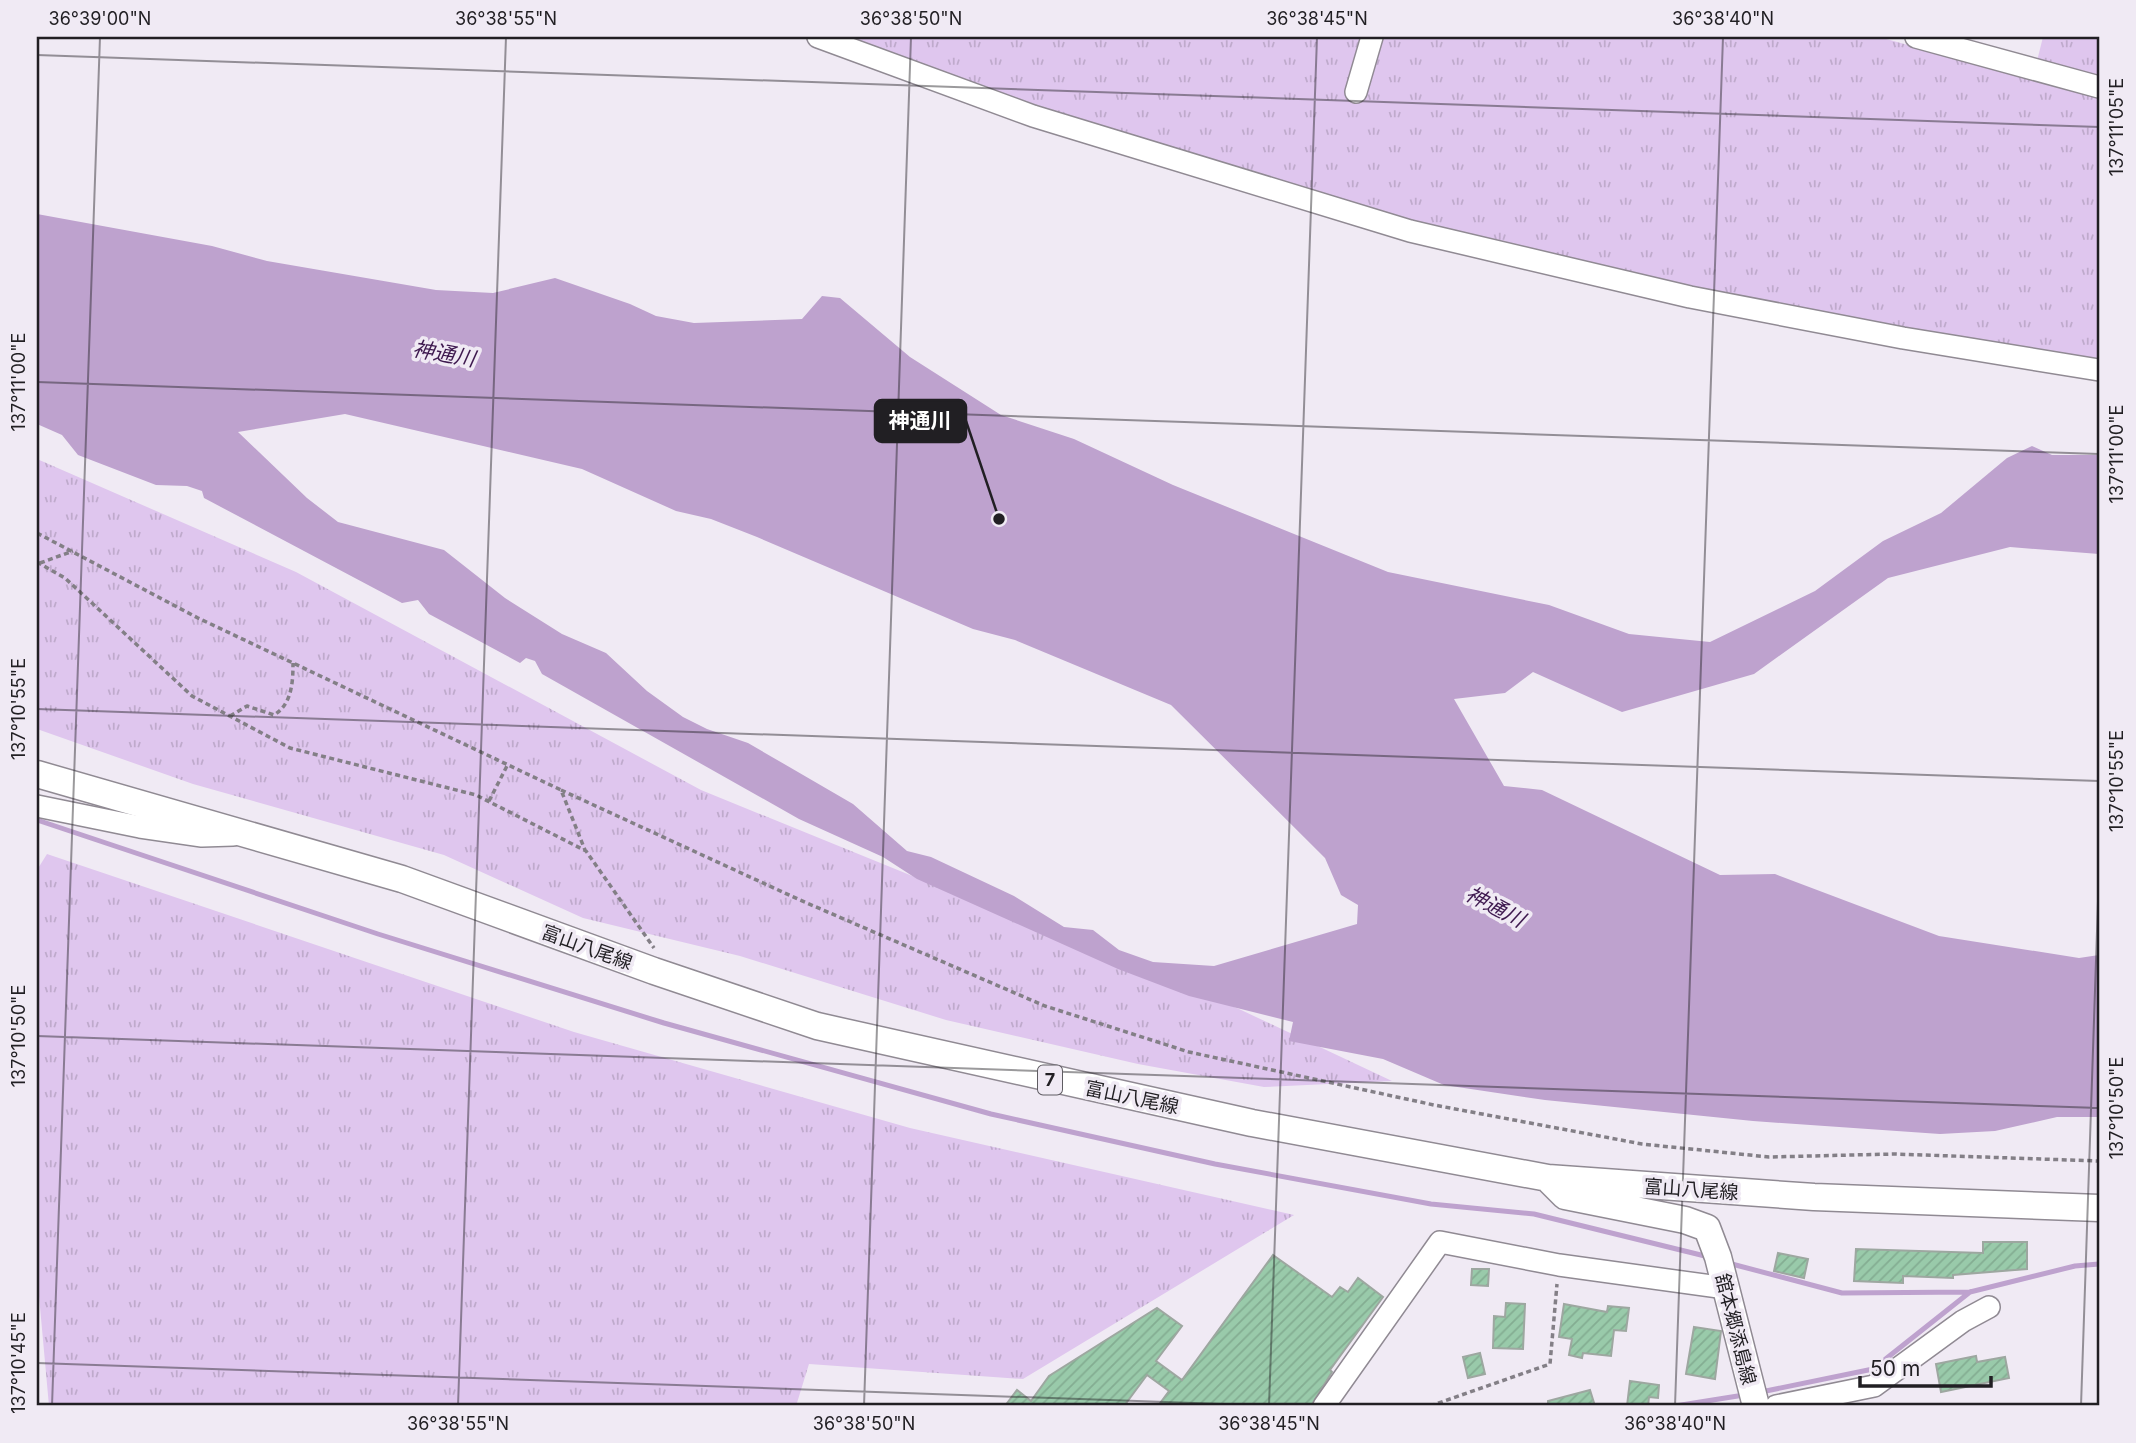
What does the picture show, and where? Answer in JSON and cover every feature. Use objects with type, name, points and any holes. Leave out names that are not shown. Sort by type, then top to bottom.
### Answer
[{"type":"main road","name":"富山八尾線","points":[[37,774],[402,879],[654,971],[817,1026],[1252,1123],[1548,1178],[1814,1197],[2099,1208]]},
{"type":"main road","points":[[1548,1178],[1565,1195],[1685,1220],[1707,1228],[1721,1268]]},
{"type":"main road","name":"舘本郷添島線","points":[[1721,1268],[1756,1406]]},
{"type":"street","points":[[818,37],[1032,116],[1410,231],[1690,297],[1903,338],[2099,370]]},
{"type":"street","points":[[1356,92],[1372,37]]},
{"type":"street","points":[[1916,37],[2099,87]]},
{"type":"street","points":[[38,813],[202,836],[249,835]]},
{"type":"street","points":[[1324,1406],[1440,1241],[1559,1265],[1721,1268]]},
{"type":"street","points":[[1776,1406],[1874,1386],[1963,1321],[1989,1307]]},
{"type":"path","points":[[37,533],[198,618],[800,900],[1045,1006],[1189,1052],[1434,1105],[1643,1144],[1769,1157],[1894,1154],[2099,1161]]},
{"type":"path","points":[[38,562],[73,551]]},
{"type":"path","points":[[38,562],[65,578],[192,696],[290,748],[477,795],[586,851]]},
{"type":"path","points":[[230,716],[247,706],[274,715],[281,710],[292,687],[293,663]]},
{"type":"path","points":[[489,801],[508,764]]},
{"type":"path","points":[[561,790],[586,851],[654,949],[654,971]]},
{"type":"path","points":[[1430,1406],[1549,1364],[1559,1265]]},
{"type":"green space","points":[[845,37],[1879,37],[2099,98],[2099,365],[1737,297],[1467,237],[1310,194],[1176,152]]},
{"type":"green space","points":[[2043,37],[2099,37],[2099,79],[2037,61]]},
{"type":"green space","points":[[37,459],[296,572],[701,790],[1239,1009],[1392,1081],[1264,1087],[1138,1064],[946,1020],[740,956],[583,918],[444,855],[193,784],[37,729]]},
{"type":"green space","points":[[47,854],[574,1032],[910,1128],[1294,1215],[1023,1379],[809,1364],[796,1406],[49,1406],[37,1274],[37,870]]},
{"type":"water","points":[[37,214],[212,246],[267,261],[436,290],[493,293],[555,278],[656,316],[694,323],[802,319],[822,296],[840,298],[910,357],[1001,415],[1074,439],[1173,485],[1388,572],[1549,605],[1629,634],[1710,642],[1815,591],[1883,541],[1941,513],[2007,458],[2032,446],[2052,455],[2099,455],[2099,554],[2010,547],[1888,578],[1754,674],[1622,712],[1533,672],[1505,693],[1454,699],[1504,786],[1542,790],[1720,875],[1775,874],[1939,936],[2079,958],[2099,955],[2099,1117],[2057,1117],[1995,1131],[1940,1134],[1753,1121],[1545,1100],[1444,1085],[1383,1059],[1289,1041],[1293,1022],[1189,996],[1118,969],[917,879],[883,857],[799,819],[542,674],[535,661],[526,658],[520,663],[429,614],[418,600],[402,603],[204,498],[202,491],[187,486],[156,485],[78,455],[62,435],[37,424]],"holes":[[[345,414],[582,469],[676,511],[711,519],[757,537],[973,629],[1015,640],[1171,705],[1325,858],[1341,895],[1358,905],[1357,924],[1214,966],[1153,962],[1119,950],[1093,930],[1064,927],[1014,896],[931,857],[907,851],[853,804],[748,743],[707,729],[683,717],[647,691],[606,653],[562,634],[505,598],[444,550],[338,522],[307,498],[238,432]]]},
{"type":"building","points":[[1983,1242],[2027,1242],[2027,1269],[1953,1275],[1953,1278],[1903,1276],[1903,1283],[1854,1281],[1856,1249],[1983,1253]]},
{"type":"building","points":[[1778,1253],[1808,1259],[1804,1278],[1774,1271]]},
{"type":"building","points":[[1273,1255],[1332,1297],[1340,1287],[1348,1292],[1358,1278],[1383,1297],[1330,1370],[1332,1372],[1311,1406],[1158,1406],[1169,1391],[1147,1375],[1124,1406],[1005,1406],[1017,1390],[1031,1401],[1049,1376],[1157,1308],[1182,1326],[1156,1361],[1182,1380]]},
{"type":"building","points":[[1472,1269],[1489,1269],[1488,1286],[1471,1285]]},
{"type":"building","points":[[1506,1303],[1525,1304],[1523,1349],[1493,1348],[1494,1316],[1505,1317]]},
{"type":"building","points":[[1564,1304],[1607,1312],[1608,1306],[1629,1308],[1626,1331],[1614,1330],[1611,1356],[1583,1353],[1582,1358],[1569,1355],[1572,1339],[1559,1337]]},
{"type":"building","points":[[1694,1327],[1721,1331],[1715,1379],[1686,1374]]},
{"type":"building","points":[[1480,1353],[1485,1374],[1468,1378],[1463,1357]]},
{"type":"building","points":[[1976,1356],[1977,1362],[2005,1357],[2009,1378],[1941,1392],[1936,1364]]},
{"type":"building","points":[[1630,1381],[1659,1385],[1658,1398],[1649,1397],[1648,1406],[1627,1406]]},
{"type":"building","points":[[1590,1390],[1595,1406],[1548,1406],[1548,1401]]},
{"type":"waterway","points":[[37,820],[378,934],[664,1023],[991,1114],[1215,1164],[1431,1204],[1534,1214],[1709,1257]]},
{"type":"waterway","points":[[1728,1263],[1842,1293],[1970,1292],[2075,1266],[2099,1264]]},
{"type":"waterway","points":[[1761,1392],[1873,1369],[1970,1292]]},
{"type":"waterway","points":[[1675,1406],[1744,1395]]},
{"type":"place","name":"神通川","points":[[999,519]]}]
